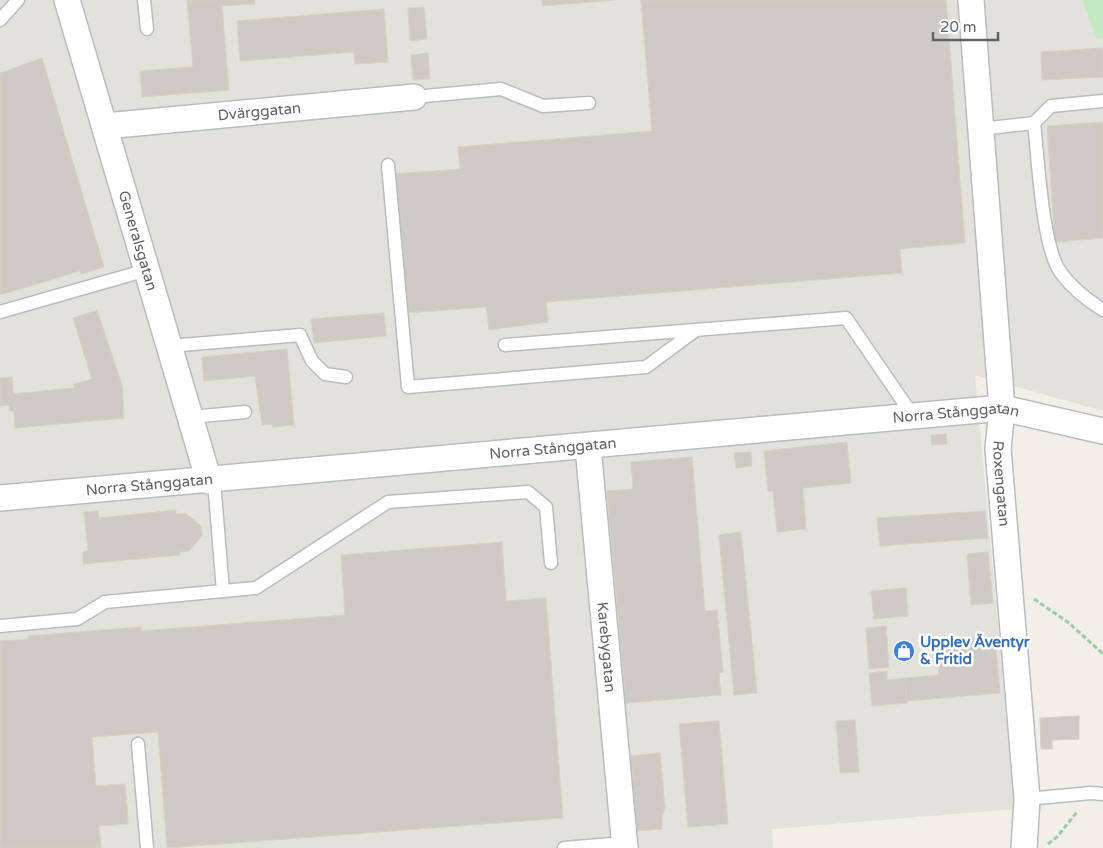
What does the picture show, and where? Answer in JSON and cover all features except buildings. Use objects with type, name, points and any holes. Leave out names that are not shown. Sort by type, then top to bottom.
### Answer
[{"type":"street","name":"Generalsgatan","points":[[66,0],[190,417],[212,481]]},
{"type":"street","name":"Roxengatan","points":[[971,0],[1002,408],[998,449],[1027,800],[1024,848]]},
{"type":"street","name":"Dvärggatan","points":[[105,126],[414,97]]},
{"type":"street","name":"Norra Stånggatan","points":[[0,498],[212,481],[1002,408],[1103,431]]},
{"type":"street","name":"Karebygatan","points":[[588,447],[625,845]]},
{"type":"lane","points":[[0,20],[18,0]]},
{"type":"lane","points":[[144,0],[147,29]]},
{"type":"lane","points":[[414,97],[501,89],[543,106],[589,103]]},
{"type":"lane","points":[[981,129],[1034,123],[1051,106],[1103,101]]},
{"type":"lane","points":[[1034,123],[1049,244],[1060,272],[1085,299],[1103,310]]},
{"type":"lane","points":[[388,165],[408,387],[646,367],[696,330]]},
{"type":"lane","points":[[0,312],[147,270]]},
{"type":"lane","points":[[506,345],[846,318],[913,416]]},
{"type":"lane","points":[[170,346],[300,335],[312,361],[324,374],[346,377]]},
{"type":"lane","points":[[190,417],[245,412]]},
{"type":"lane","points":[[212,481],[223,591]]},
{"type":"lane","points":[[0,626],[77,620],[106,602],[256,588],[388,502],[528,492],[546,507],[551,563]]},
{"type":"lane","points":[[138,744],[147,848]]},
{"type":"lane","points":[[1027,800],[1091,793],[1103,794]]},
{"type":"lane","points":[[564,848],[625,845]]},
{"type":"path","points":[[1009,582],[1069,623],[1103,654]]},
{"type":"shaded area","points":[[0,0],[1082,0],[1096,38],[1103,38],[1103,411],[975,375],[1015,809],[772,829],[773,848],[0,848]]},
{"type":"green space","points":[[1082,0],[1103,0],[1103,38],[1096,38]]},
{"type":"place","name":"Upplev Äventyr & Fritid","points":[[904,651]]}]
